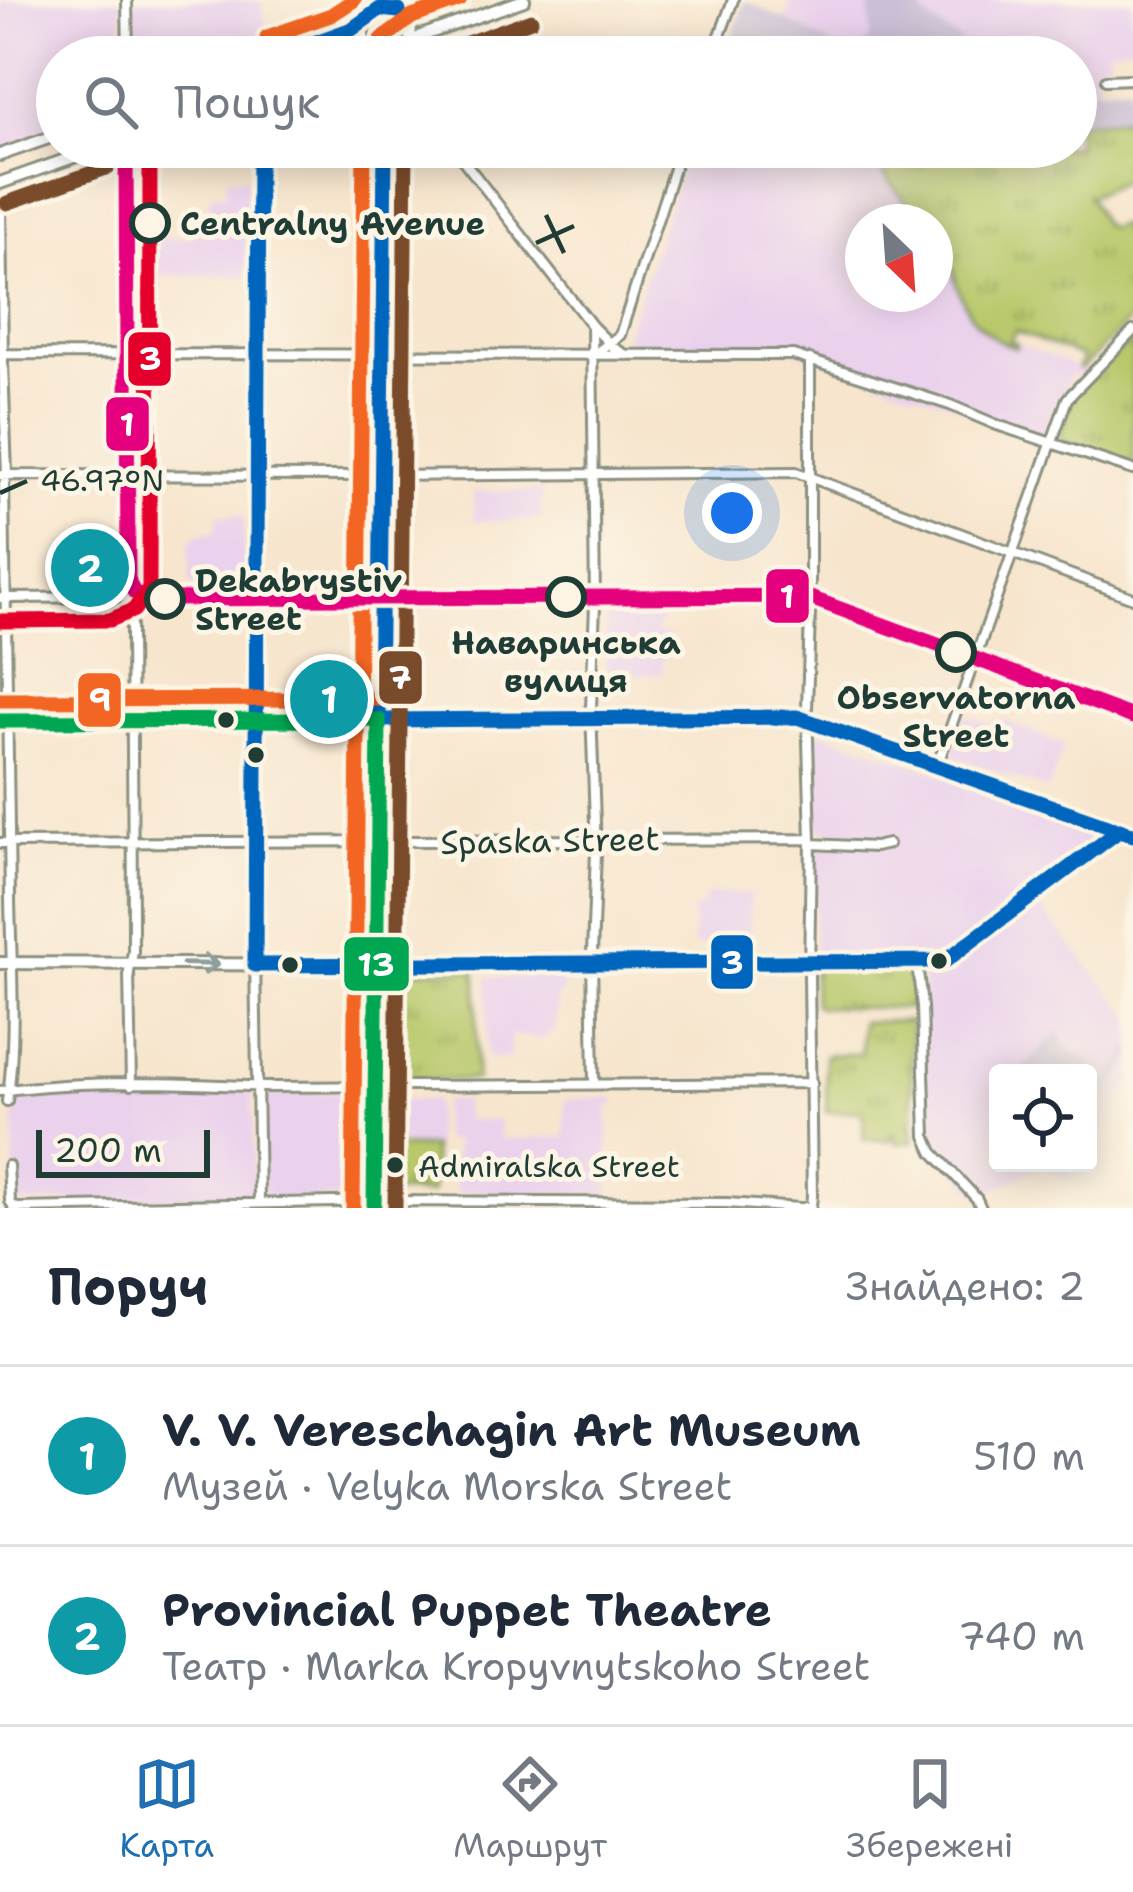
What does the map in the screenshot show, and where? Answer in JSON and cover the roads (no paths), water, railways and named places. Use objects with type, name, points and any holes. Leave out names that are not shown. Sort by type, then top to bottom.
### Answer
[{"type":"highway","points":[[374,1204],[379,719],[790,717],[1129,829]]},
{"type":"highway","points":[[377,964],[950,959],[1129,829]]},
{"type":"main road","points":[[332,36],[352,29],[374,10],[432,0]]},
{"type":"main road","points":[[424,36],[524,0]]},
{"type":"main road","points":[[396,7],[408,19],[409,36]]},
{"type":"main road","points":[[0,155],[36,142]]},
{"type":"main road","points":[[1,184],[45,168]]},
{"type":"main road","points":[[3,721],[379,719],[385,168]]},
{"type":"main road","points":[[6,963],[377,964]]},
{"type":"street","points":[[128,0],[128,36]]},
{"type":"street","points":[[720,36],[733,0]]},
{"type":"street","points":[[1106,80],[1133,79]]},
{"type":"street","points":[[128,168],[134,842],[131,1085]]},
{"type":"street","points":[[259,1201],[255,964],[260,168]]},
{"type":"street","points":[[469,168],[592,326],[628,356]]},
{"type":"street","points":[[591,356],[620,335],[674,168]]},
{"type":"street","points":[[2,206],[6,1094],[131,1085],[812,1083]]},
{"type":"street","points":[[592,326],[594,1084]]},
{"type":"street","points":[[937,767],[1071,393],[1133,331]]},
{"type":"street","points":[[620,335],[628,356]]},
{"type":"street","points":[[1,354],[793,355],[1133,470]]},
{"type":"street","points":[[8,1166],[13,1207],[259,1201],[805,1207],[812,1083],[807,721],[810,359]]},
{"type":"street","points":[[4,475],[796,472],[1133,598]]},
{"type":"street","points":[[3,598],[810,595],[1133,714]]},
{"type":"street","name":"Spaska Street","points":[[5,843],[596,838],[888,844]]},
{"type":"street","points":[[917,962],[926,1136],[933,1152],[981,1208]]},
{"type":"tram line","points":[[104,595],[147,595]]},
{"type":"place","name":"Centralny Avenue","points":[[150,223]]},
{"type":"place","name":"Provincial Puppet Theatre","points":[[90,568]]},
{"type":"place","name":"Наваринська вулиця","points":[[566,597]]},
{"type":"place","name":"Dekabrystiv Street","points":[[165,599]]},
{"type":"place","name":"Observatorna Street","points":[[956,652]]},
{"type":"place","name":"V. V. Vereschagin Art Museum","points":[[329,699]]},
{"type":"place","name":"Admiralska Street","points":[[395,1165]]}]
